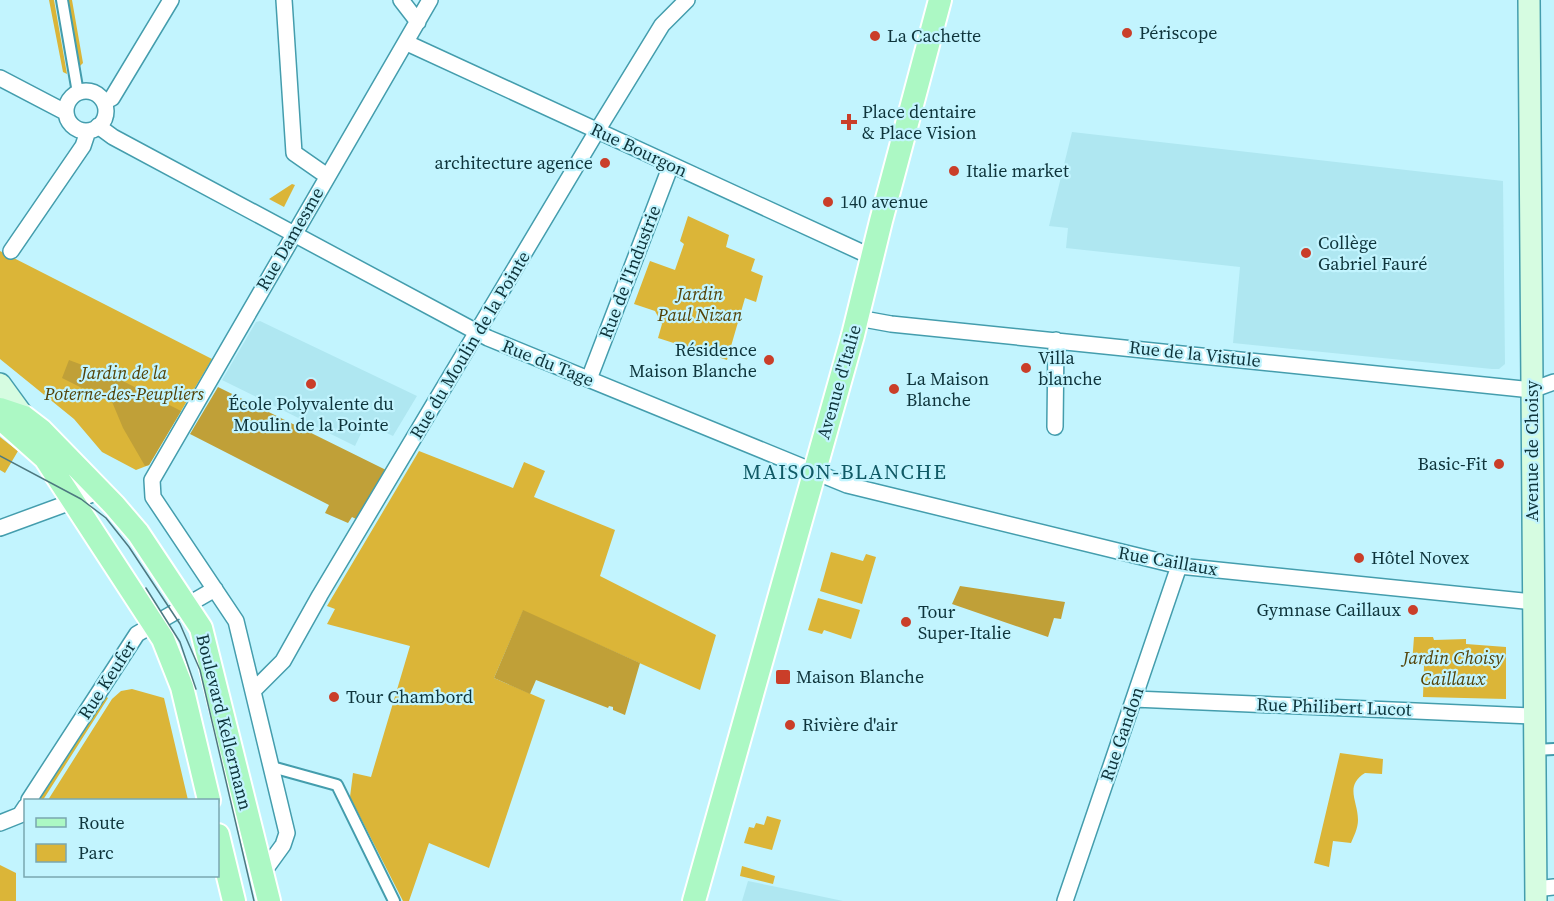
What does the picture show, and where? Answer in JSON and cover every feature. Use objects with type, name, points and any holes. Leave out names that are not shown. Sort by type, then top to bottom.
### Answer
[{"type":"main road","name":"Avenue d'Italie","points":[[694,901],[858,318],[940,0]]},
{"type":"main road","name":"Avenue de Choisy","points":[[1529,0],[1533,716],[1544,749],[1542,892]]},
{"type":"main road","name":"Boulevard Kellermann","points":[[0,384],[24,417],[46,434],[138,533],[201,628],[269,901]]},
{"type":"main road","name":"Boulevard Kellermann","points":[[0,409],[24,417]]},
{"type":"main road","name":"Boulevard Kellermann","points":[[0,418],[45,458],[154,623],[170,653],[182,687],[209,799]]},
{"type":"main road","points":[[219,839],[234,901]]},
{"type":"street","points":[[62,0],[78,93]]},
{"type":"street","points":[[104,102],[112,98],[171,0]]},
{"type":"street","points":[[284,0],[294,153],[327,176]]},
{"type":"street","points":[[401,0],[418,22]]},
{"type":"street","name":"Rue Damesme","points":[[152,480],[430,0]]},
{"type":"street","name":"Rue du Moulin de la Pointe","points":[[254,690],[283,661],[597,131],[662,25],[687,0]]},
{"type":"street","name":"Rue Bourgon","points":[[407,43],[872,257]]},
{"type":"street","points":[[0,78],[65,112]]},
{"type":"street","points":[[11,250],[93,129],[105,118],[104,102],[93,93],[78,93],[67,103],[65,112],[70,124],[75,129],[93,129]]},
{"type":"street","name":"Rue du Tage","points":[[93,129],[113,137],[477,333],[813,473]]},
{"type":"street","name":"Rue de l'Industrie","points":[[589,379],[671,165]]},
{"type":"street","name":"Rue de la Vistule","points":[[858,318],[891,324],[1532,390]]},
{"type":"street","points":[[1054,428],[1056,340]]},
{"type":"street","points":[[1532,390],[1554,382]]},
{"type":"street","name":"Rue Caillaux","points":[[813,473],[847,485],[1179,566],[1533,602]]},
{"type":"street","name":"Boulevard Kellermann","points":[[152,480],[153,497],[236,621],[273,767],[287,833],[283,845],[262,874]]},
{"type":"street","points":[[0,528],[101,491]]},
{"type":"street","name":"Rue Gandon","points":[[1065,901],[1179,566]]},
{"type":"street","name":"Rue Keufer","points":[[30,799],[137,634],[215,590]]},
{"type":"street","name":"Rue Philibert Lucot","points":[[1134,699],[1533,716]]},
{"type":"street","points":[[273,767],[337,785],[394,901]]},
{"type":"street","points":[[0,824],[20,815],[24,809]]},
{"type":"shaded area","name":"Collège Gabriel Fauré","points":[[1072,132],[1503,181],[1505,364],[1499,369],[1492,369],[1233,343],[1240,267],[1066,248],[1068,228],[1049,226]]},
{"type":"shaded area","name":"École Polyvalente du Moulin de la Pointe","points":[[260,321],[417,396],[393,436],[366,423],[355,446],[222,380],[256,322]]},
{"type":"shaded area","points":[[748,881],[772,886],[843,901],[742,901]]},
{"type":"green space","points":[[49,0],[54,0],[67,74],[63,72]]},
{"type":"green space","points":[[67,0],[72,0],[83,63],[79,67]]},
{"type":"green space","points":[[292,184],[295,185],[284,207],[269,199]]},
{"type":"green space","name":"Jardin Paul Nizan","points":[[688,216],[729,235],[726,247],[755,259],[751,271],[763,276],[756,302],[745,298],[727,360],[658,338],[662,324],[655,311],[634,304],[650,261],[675,270],[684,244],[680,241]]},
{"type":"green space","name":"Jardin de la Poterne-des-Peupliers","points":[[0,251],[212,359],[149,465],[136,470],[102,452],[74,419],[0,359]]},
{"type":"green space","points":[[69,360],[117,378],[181,411],[149,465],[145,466],[123,428],[110,397],[97,389],[82,388],[62,378]]},
{"type":"green space","points":[[218,387],[386,470],[356,519],[352,517],[348,523],[325,513],[329,505],[190,434]]},
{"type":"green space","points":[[0,437],[18,451],[5,473],[0,470]]},
{"type":"green space","points":[[419,451],[513,488],[524,462],[545,471],[534,497],[615,530],[600,576],[716,635],[700,690],[523,611],[494,678],[545,700],[489,868],[429,843],[409,901],[403,901],[350,797],[353,773],[371,777],[410,646],[327,624],[335,609],[327,606]]},
{"type":"green space","points":[[831,552],[863,561],[866,554],[876,557],[862,604],[820,591]]},
{"type":"green space","points":[[960,586],[1065,602],[1061,619],[1054,618],[1048,637],[952,604]]},
{"type":"green space","points":[[818,598],[860,610],[851,639],[824,630],[822,634],[808,630]]},
{"type":"green space","points":[[523,610],[640,663],[625,715],[613,710],[613,707],[608,708],[536,680],[530,694],[494,678]]},
{"type":"green space","name":"Jardin Choisy Caillaux","points":[[1414,637],[1433,637],[1434,640],[1466,639],[1466,644],[1506,647],[1506,699],[1423,697],[1424,665],[1412,664]]},
{"type":"green space","points":[[132,689],[164,698],[188,799],[49,799],[112,699],[121,691]]},
{"type":"green space","points":[[105,696],[108,698],[44,799],[40,799]]},
{"type":"green space","points":[[1340,753],[1383,759],[1382,774],[1365,773],[1355,783],[1357,829],[1351,843],[1333,841],[1329,867],[1314,863]]},
{"type":"green space","points":[[767,816],[781,820],[772,850],[744,843],[749,827],[754,828],[756,823],[764,825]]},
{"type":"green space","points":[[0,865],[16,873],[16,901],[0,901]]},
{"type":"green space","points":[[742,866],[775,876],[773,884],[740,876]]},
{"type":"tram line","points":[[0,456],[81,499],[106,518],[129,547],[180,624],[200,670],[254,901]]},
{"type":"tram line","points":[[146,588],[180,642],[196,689]]},
{"type":"place","name":"Périscope","points":[[1127,33]]},
{"type":"place","name":"La Cachette","points":[[875,36]]},
{"type":"place","name":"Place dentaire & Place Vision","points":[[849,122]]},
{"type":"place","name":"architecture agence","points":[[605,163]]},
{"type":"place","name":"Italie market","points":[[954,171]]},
{"type":"place","name":"140 avenue","points":[[828,202]]},
{"type":"place","name":"Collège Gabriel Fauré","points":[[1306,253]]},
{"type":"place","name":"Résidence Maison Blanche","points":[[769,360]]},
{"type":"place","name":"Villa blanche","points":[[1026,368]]},
{"type":"place","name":"École Polyvalente du Moulin de la Pointe","points":[[311,384]]},
{"type":"place","name":"La Maison Blanche","points":[[894,389]]},
{"type":"place","name":"Basic-Fit","points":[[1499,464]]},
{"type":"place","name":"Hôtel Novex","points":[[1359,558]]},
{"type":"place","name":"Gymnase Caillaux","points":[[1413,610]]},
{"type":"place","name":"Tour Super-Italie","points":[[906,622]]},
{"type":"place","name":"Maison Blanche","points":[[783,677]]},
{"type":"place","name":"Tour Chambord","points":[[334,697]]},
{"type":"place","name":"Rivière d'air","points":[[790,725]]},
{"type":"district","name":"MAISON-BLANCHE","points":[[845,472]]}]
